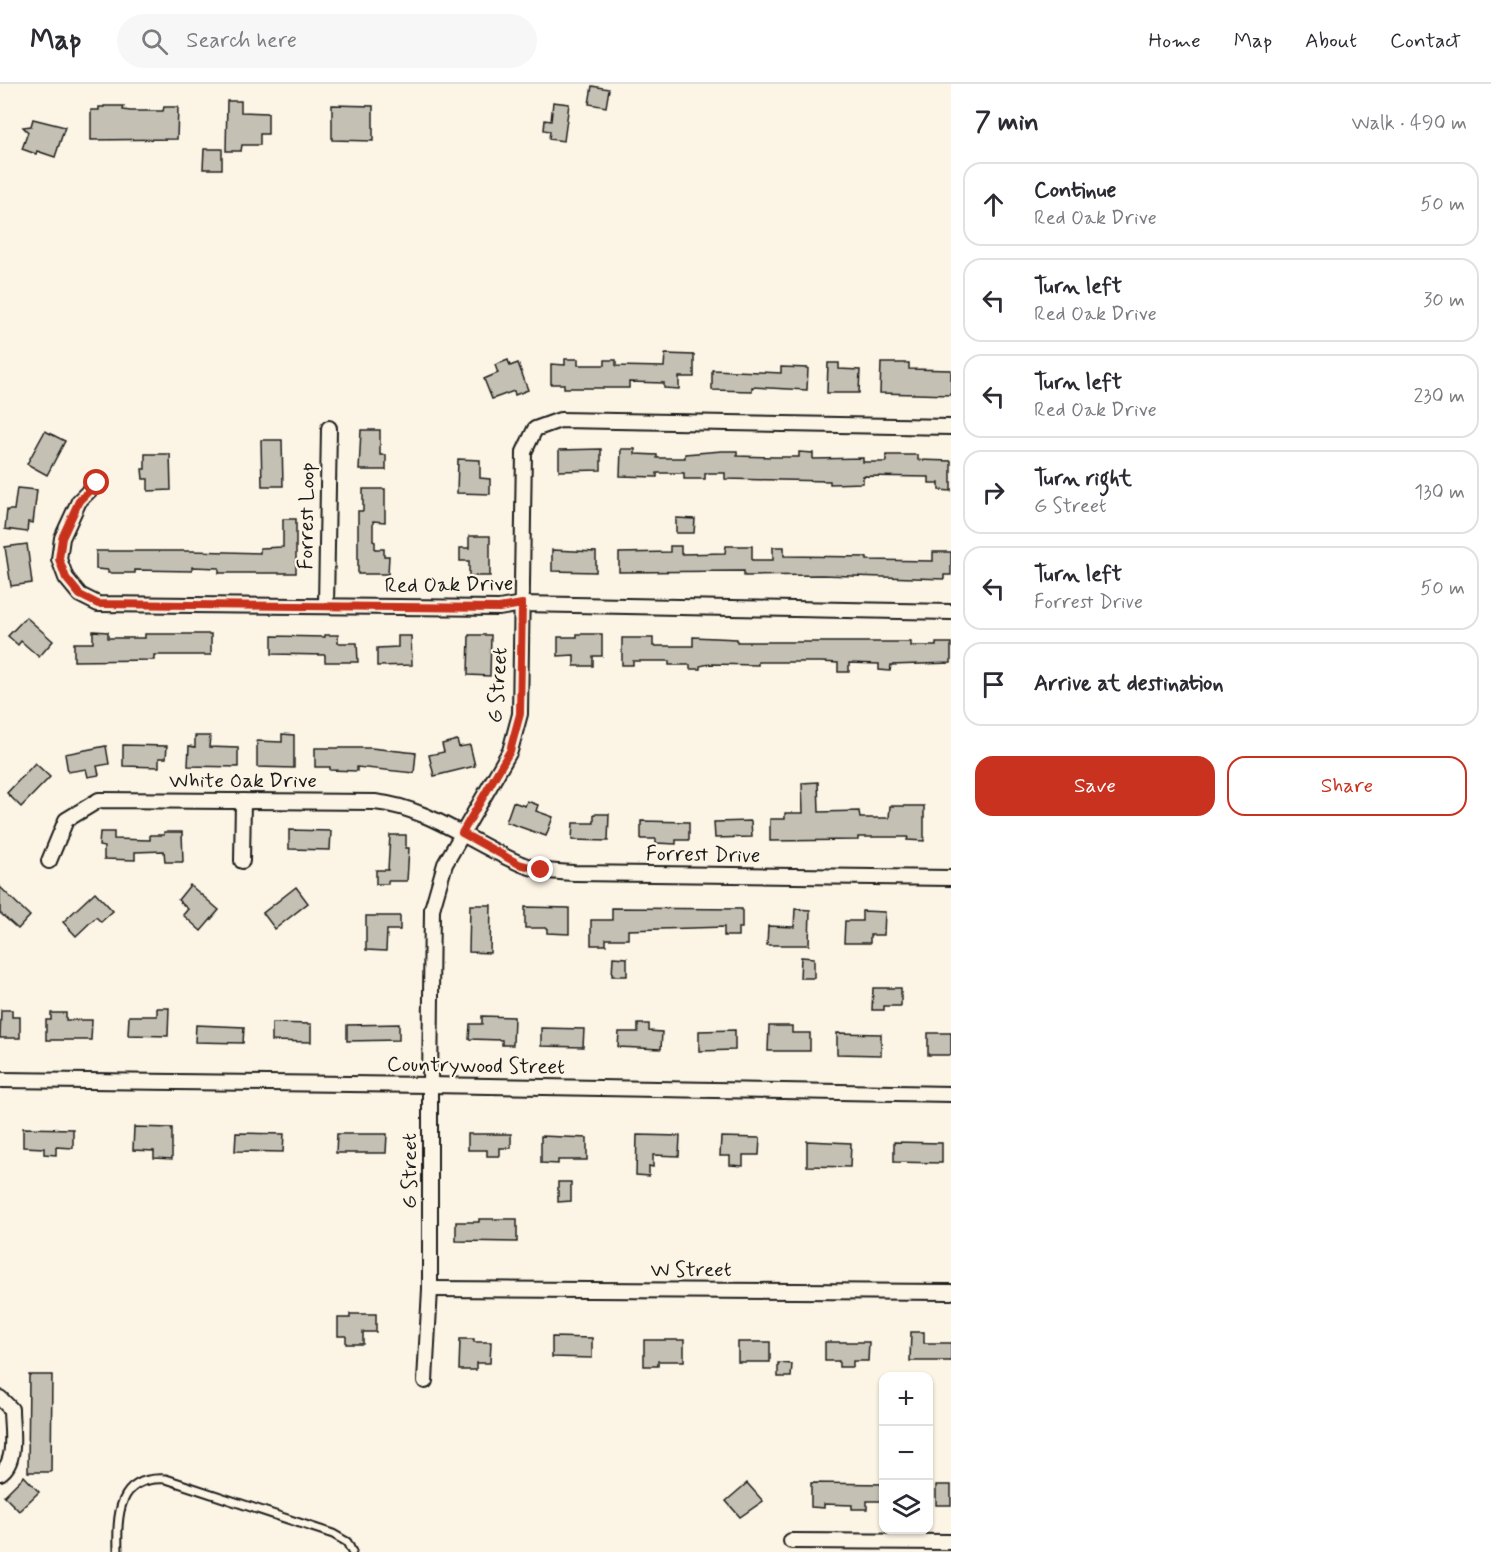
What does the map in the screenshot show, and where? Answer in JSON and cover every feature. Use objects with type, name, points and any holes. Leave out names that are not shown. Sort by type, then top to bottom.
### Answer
[{"type":"street","name":"G Street","points":[[425,1381],[430,1289],[432,909],[445,864],[510,751],[520,714],[524,452],[535,429],[560,420],[951,427]]},
{"type":"street","name":"Forrest Loop","points":[[326,605],[329,428]]},
{"type":"street","name":"Red Oak Drive","points":[[97,483],[79,501],[62,538],[59,559],[66,578],[80,595],[98,604],[499,608],[522,604],[951,612]]},
{"type":"street","name":"White Oak Drive","points":[[49,861],[66,820],[99,800],[375,802],[396,804],[462,833]]},
{"type":"street","points":[[242,861],[243,801]]},
{"type":"street","name":"Forrest Drive","points":[[462,833],[519,864],[541,870],[574,873],[951,878]]},
{"type":"street","name":"Countrywood Street","points":[[0,1080],[951,1094]]},
{"type":"street","name":"W Street","points":[[430,1289],[951,1292]]},
{"type":"street","points":[[0,1398],[11,1409],[11,1457],[6,1469],[0,1473]]},
{"type":"street","points":[[791,1540],[951,1542]]},
{"type":"lane","points":[[117,1552],[117,1516],[121,1505],[129,1491],[141,1482],[153,1478],[166,1479],[333,1534],[347,1542],[352,1552]]},
{"type":"building","points":[[592,86],[609,89],[606,107],[589,104]]},
{"type":"building","points":[[227,101],[241,101],[241,112],[268,113],[268,134],[260,134],[260,145],[242,145],[241,151],[226,151]]},
{"type":"building","points":[[553,102],[569,104],[564,141],[549,139],[550,131],[544,130],[545,120],[551,121]]},
{"type":"building","points":[[332,105],[373,106],[373,141],[332,140]]},
{"type":"building","points":[[124,106],[123,110],[130,111],[163,111],[164,107],[178,107],[177,139],[91,140],[91,110],[99,110],[99,107]]},
{"type":"building","points":[[33,119],[65,127],[55,157],[22,149],[28,132],[23,127],[31,126]]},
{"type":"building","points":[[204,149],[222,149],[222,169],[203,169]]},
{"type":"building","points":[[665,354],[694,355],[694,377],[679,377],[679,389],[664,388],[664,383],[629,382],[629,388],[564,388],[564,384],[551,384],[551,364],[565,365],[565,359],[578,359],[578,365],[605,365],[605,360],[616,360],[616,366],[664,367]]},
{"type":"building","points":[[508,360],[510,366],[518,363],[528,390],[515,395],[514,391],[492,399],[484,379],[498,373],[495,365]]},
{"type":"building","points":[[828,363],[839,363],[839,369],[860,370],[859,393],[827,393]]},
{"type":"building","points":[[881,363],[909,363],[909,369],[951,370],[951,395],[880,393]]},
{"type":"building","points":[[781,367],[808,368],[807,390],[752,387],[752,391],[712,390],[712,370],[781,373]]},
{"type":"building","points":[[361,430],[380,430],[380,455],[386,455],[386,470],[359,470]]},
{"type":"building","points":[[45,431],[65,441],[47,475],[27,464]]},
{"type":"building","points":[[261,440],[282,440],[283,486],[262,486]]},
{"type":"building","points":[[601,449],[601,470],[559,471],[559,450]]},
{"type":"building","points":[[621,449],[635,449],[635,454],[657,455],[657,458],[685,458],[685,454],[722,451],[737,451],[737,456],[799,457],[799,452],[813,453],[813,459],[863,458],[863,462],[886,462],[886,455],[918,455],[918,460],[951,461],[951,491],[939,490],[939,483],[929,483],[929,477],[863,476],[863,483],[830,484],[830,481],[725,479],[725,473],[705,473],[705,479],[684,479],[684,473],[657,473],[657,477],[620,476]]},
{"type":"building","points":[[145,454],[170,454],[171,490],[148,491],[148,479],[143,479],[142,469],[145,469]]},
{"type":"building","points":[[458,459],[480,460],[480,478],[490,479],[490,494],[457,493]]},
{"type":"building","points":[[17,488],[37,490],[33,523],[28,522],[27,532],[5,529],[7,510],[14,510]]},
{"type":"building","points":[[363,489],[385,489],[385,522],[373,521],[373,541],[375,549],[384,549],[384,556],[389,556],[388,574],[358,574],[358,511],[363,511]]},
{"type":"building","points":[[676,518],[695,519],[694,533],[676,533]]},
{"type":"building","points":[[283,519],[296,519],[296,573],[219,573],[219,568],[192,567],[192,571],[135,570],[135,573],[108,573],[108,570],[96,569],[96,551],[260,553],[260,548],[283,547]]},
{"type":"building","points":[[469,536],[490,536],[490,576],[469,576],[469,561],[460,561],[460,548],[469,548]]},
{"type":"building","points":[[27,544],[32,583],[11,586],[5,547]]},
{"type":"building","points":[[670,546],[681,546],[681,554],[725,553],[726,546],[752,546],[752,560],[773,560],[773,547],[784,547],[784,556],[867,557],[867,560],[933,561],[933,552],[951,552],[951,575],[944,575],[944,579],[822,575],[744,576],[744,571],[619,572],[619,553],[670,552]]},
{"type":"building","points":[[552,550],[596,552],[596,572],[552,571]]},
{"type":"building","points":[[26,617],[53,641],[39,657],[21,641],[18,645],[8,636]]},
{"type":"building","points":[[93,631],[108,632],[108,638],[145,638],[145,634],[211,634],[211,655],[154,655],[154,660],[74,661],[74,643],[93,643]]},
{"type":"building","points":[[577,634],[602,634],[602,656],[593,656],[593,666],[574,666],[574,655],[558,656],[558,637],[577,637]]},
{"type":"building","points":[[325,635],[338,635],[338,643],[357,643],[358,662],[325,662],[325,655],[272,654],[272,636],[325,637]]},
{"type":"building","points":[[469,635],[491,635],[490,676],[468,675]]},
{"type":"building","points":[[398,636],[411,636],[412,665],[377,666],[377,648],[398,647]]},
{"type":"building","points":[[693,637],[737,639],[737,642],[911,642],[911,646],[936,646],[936,643],[951,643],[951,663],[891,665],[890,671],[879,670],[879,664],[849,663],[849,672],[838,672],[838,663],[821,662],[758,662],[758,665],[709,664],[700,666],[700,669],[690,669],[690,665],[669,665],[669,661],[633,661],[633,665],[622,665],[622,638],[653,638],[653,646],[693,646]]},
{"type":"building","points":[[282,734],[294,735],[294,768],[257,767],[257,741],[282,742]]},
{"type":"building","points":[[195,736],[210,736],[209,747],[238,748],[238,767],[188,766],[189,746],[195,747]]},
{"type":"building","points":[[457,740],[459,747],[470,745],[475,766],[434,776],[429,755],[444,752],[442,744]]},
{"type":"building","points":[[123,745],[167,746],[166,758],[159,758],[159,767],[123,766]]},
{"type":"building","points":[[106,746],[109,764],[97,766],[99,775],[88,777],[86,769],[68,772],[65,754]]},
{"type":"building","points":[[315,748],[371,748],[416,753],[414,773],[357,767],[357,771],[315,767]]},
{"type":"building","points":[[35,763],[50,777],[21,807],[7,793]]},
{"type":"building","points":[[818,782],[819,812],[859,811],[860,818],[889,818],[890,806],[924,806],[924,841],[907,840],[908,837],[858,837],[858,840],[770,841],[770,819],[785,819],[785,813],[803,813],[802,783]]},
{"type":"building","points":[[527,801],[538,805],[536,811],[553,817],[546,836],[506,822],[513,802],[525,806]]},
{"type":"building","points":[[594,814],[609,814],[608,841],[572,840],[573,823],[594,823]]},
{"type":"building","points":[[641,821],[689,822],[689,840],[676,840],[676,844],[656,843],[656,839],[641,839]]},
{"type":"building","points":[[751,821],[752,837],[715,838],[714,822]]},
{"type":"building","points":[[289,830],[331,831],[330,850],[289,849]]},
{"type":"building","points":[[100,832],[114,832],[114,839],[150,840],[150,835],[182,832],[183,862],[165,862],[164,851],[135,852],[135,860],[104,859],[104,847],[99,846]]},
{"type":"building","points":[[390,835],[406,835],[406,848],[409,848],[407,881],[388,881],[388,884],[376,884],[376,870],[388,870]]},
{"type":"building","points":[[190,885],[219,910],[201,931],[183,915],[188,909],[178,900]]},
{"type":"building","points":[[0,887],[30,916],[18,929],[0,913]]},
{"type":"building","points":[[296,887],[308,903],[275,929],[263,913]]},
{"type":"building","points":[[95,892],[113,911],[101,922],[96,917],[76,936],[63,922]]},
{"type":"building","points":[[470,905],[491,905],[490,953],[469,952]]},
{"type":"building","points":[[525,907],[569,908],[569,934],[547,933],[547,928],[525,928]]},
{"type":"building","points":[[612,908],[742,909],[742,928],[738,928],[738,936],[724,936],[724,927],[628,930],[628,939],[606,939],[606,945],[591,945],[591,920],[612,920]]},
{"type":"building","points":[[795,909],[810,910],[809,945],[767,945],[768,926],[794,927]]},
{"type":"building","points":[[862,911],[885,912],[884,935],[870,935],[870,943],[844,943],[845,921],[862,921]]},
{"type":"building","points":[[366,916],[400,916],[400,930],[387,930],[386,951],[366,950]]},
{"type":"building","points":[[613,957],[627,958],[627,976],[612,976]]},
{"type":"building","points":[[801,957],[814,958],[814,978],[800,978]]},
{"type":"building","points":[[873,988],[901,988],[901,1006],[884,1006],[884,1010],[872,1010]]},
{"type":"building","points":[[157,1008],[169,1008],[168,1036],[128,1035],[129,1016],[157,1016]]},
{"type":"building","points":[[1,1010],[12,1010],[12,1017],[20,1017],[20,1038],[0,1038]]},
{"type":"building","points":[[51,1013],[66,1013],[66,1020],[92,1020],[91,1040],[46,1040],[46,1020],[51,1020]]},
{"type":"building","points":[[482,1016],[514,1017],[513,1045],[502,1045],[502,1040],[469,1039],[470,1024],[482,1024]]},
{"type":"building","points":[[272,1023],[311,1024],[311,1042],[272,1041]]},
{"type":"building","points":[[399,1024],[399,1040],[347,1041],[347,1025]]},
{"type":"building","points":[[638,1024],[649,1024],[649,1031],[662,1032],[661,1049],[618,1047],[619,1032],[638,1032]]},
{"type":"building","points":[[196,1025],[244,1027],[243,1043],[195,1042]]},
{"type":"building","points":[[769,1026],[792,1026],[792,1033],[810,1033],[810,1051],[768,1051]]},
{"type":"building","points":[[541,1028],[584,1029],[583,1047],[541,1046]]},
{"type":"building","points":[[735,1030],[735,1050],[699,1051],[699,1031]]},
{"type":"building","points":[[837,1033],[881,1034],[881,1055],[837,1054]]},
{"type":"building","points":[[928,1033],[951,1033],[951,1055],[928,1055]]},
{"type":"building","points":[[134,1127],[172,1128],[172,1159],[154,1158],[154,1151],[133,1150]]},
{"type":"building","points":[[23,1128],[73,1129],[73,1148],[56,1147],[56,1155],[44,1154],[44,1148],[23,1147]]},
{"type":"building","points":[[236,1133],[284,1134],[283,1152],[235,1151]]},
{"type":"building","points":[[337,1134],[387,1134],[386,1153],[336,1153]]},
{"type":"building","points":[[468,1134],[511,1134],[511,1148],[500,1148],[500,1156],[487,1156],[487,1150],[468,1150]]},
{"type":"building","points":[[637,1135],[680,1136],[679,1156],[653,1155],[653,1167],[649,1166],[649,1176],[636,1175]]},
{"type":"building","points":[[541,1136],[587,1138],[587,1160],[558,1160],[558,1164],[541,1163]]},
{"type":"building","points":[[721,1137],[760,1138],[759,1155],[743,1155],[743,1166],[730,1165],[730,1156],[720,1156]]},
{"type":"building","points":[[807,1141],[851,1143],[850,1167],[807,1166]]},
{"type":"building","points":[[894,1142],[942,1143],[942,1163],[894,1162]]},
{"type":"building","points":[[558,1182],[571,1182],[571,1201],[558,1202]]},
{"type":"building","points":[[479,1219],[517,1219],[517,1242],[456,1241],[456,1222],[479,1222]]},
{"type":"building","points":[[350,1314],[376,1314],[376,1332],[363,1332],[363,1344],[346,1344],[346,1336],[338,1336],[338,1318],[350,1318]]},
{"type":"building","points":[[911,1332],[924,1332],[924,1343],[951,1343],[951,1361],[910,1361]]},
{"type":"building","points":[[552,1337],[592,1338],[592,1358],[552,1357]]},
{"type":"building","points":[[460,1339],[491,1342],[490,1363],[476,1363],[476,1370],[459,1370]]},
{"type":"building","points":[[644,1340],[684,1340],[684,1361],[658,1361],[658,1366],[644,1366]]},
{"type":"building","points":[[738,1342],[770,1342],[770,1362],[738,1362]]},
{"type":"building","points":[[825,1342],[869,1342],[868,1361],[853,1361],[853,1367],[839,1367],[839,1361],[825,1361]]},
{"type":"building","points":[[778,1363],[792,1364],[791,1377],[778,1377]]},
{"type":"building","points":[[29,1375],[52,1375],[51,1472],[28,1472]]},
{"type":"building","points":[[24,1476],[39,1492],[19,1511],[4,1496]]},
{"type":"building","points":[[747,1483],[763,1501],[740,1517],[726,1501]]},
{"type":"building","points":[[811,1483],[879,1484],[879,1501],[867,1501],[867,1509],[852,1509],[852,1505],[824,1504],[824,1508],[811,1507]]},
{"type":"building","points":[[936,1485],[951,1485],[951,1505],[936,1505]]},
{"type":"route","points":[[97,483],[79,501],[62,538],[59,559],[66,578],[80,595],[98,604],[499,608],[522,604],[520,714],[510,751],[462,833],[519,864],[541,870]]}]
